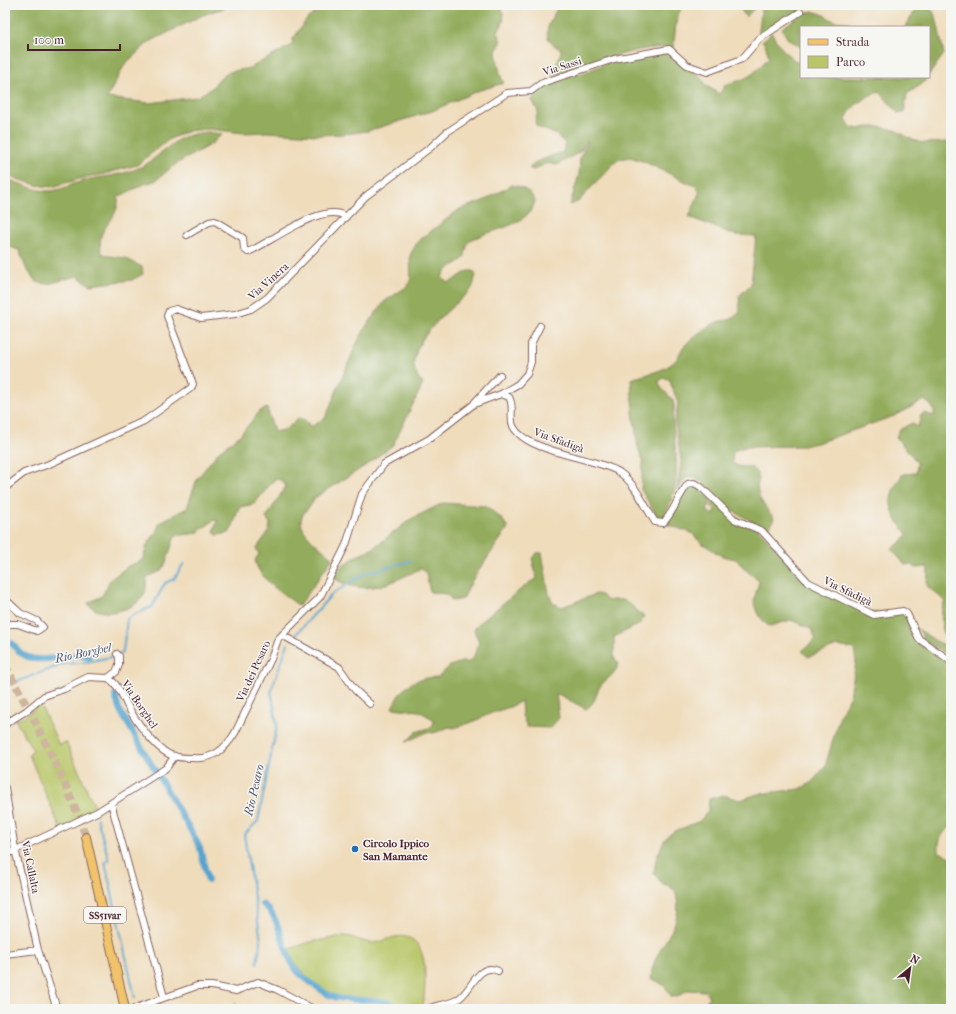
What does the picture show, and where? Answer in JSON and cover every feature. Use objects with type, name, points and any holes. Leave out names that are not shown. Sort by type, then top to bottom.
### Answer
[{"type":"main road","name":"SS51var","points":[[86,836],[125,1009]]},
{"type":"street","name":"Via Sassi","points":[[346,216],[366,196],[431,147],[447,132],[507,93],[530,91],[542,83],[614,59],[669,49],[688,65],[707,72],[742,59],[759,39],[800,12]]},
{"type":"street","points":[[187,235],[209,222],[216,221],[243,238],[244,249],[248,252],[313,217],[336,212],[346,216]]},
{"type":"street","name":"Via Vinera","points":[[5,488],[24,473],[49,464],[144,421],[191,388],[193,384],[167,316],[169,311],[176,309],[201,318],[235,314],[251,309],[267,298],[346,216]]},
{"type":"street","points":[[474,404],[501,394],[518,384],[527,374],[531,362],[531,344],[540,326]]},
{"type":"street","points":[[282,635],[320,597],[346,545],[362,494],[384,464],[429,439],[474,404],[500,375]]},
{"type":"street","name":"Via Sfadigà","points":[[501,394],[510,397],[513,404],[513,426],[520,435],[554,451],[606,466],[618,472],[629,480],[655,522],[663,523],[667,519],[682,491],[688,484],[694,483],[701,487],[734,519],[762,531],[808,582],[874,615],[903,612],[907,614],[919,639],[951,661]]},
{"type":"street","points":[[5,599],[20,613],[38,621],[43,627],[37,631],[18,624],[5,624]]},
{"type":"street","name":"Via dei Pesaro","points":[[175,756],[200,759],[208,758],[222,749],[229,742],[282,635],[339,666],[355,690],[370,704]]},
{"type":"street","name":"Via Borghel","points":[[108,678],[116,672],[119,665],[118,655]]},
{"type":"street","name":"Via Borghel","points":[[6,724],[26,711],[44,696],[64,689],[88,677],[108,678],[113,681],[120,690],[132,714],[144,731],[160,747],[175,756]]},
{"type":"street","points":[[5,714],[6,724]]},
{"type":"street","points":[[5,855],[15,849],[67,827],[111,803],[162,771],[170,764],[175,756]]},
{"type":"street","name":"Via Callalta","points":[[5,788],[15,849],[38,950],[57,1009]]},
{"type":"street","points":[[111,803],[164,997]]},
{"type":"street","points":[[5,954],[38,950]]},
{"type":"street","points":[[428,1009],[450,1003],[462,997],[467,992],[474,979],[485,970],[491,968],[498,971]]},
{"type":"street","points":[[133,1009],[140,1008],[164,997],[197,986],[212,986],[236,991],[258,982],[292,997],[313,1009]]},
{"type":"street","points":[[292,997],[304,1009]]},
{"type":"green space","points":[[5,5],[232,5],[203,15],[149,42],[125,64],[107,98],[149,103],[197,97],[212,88],[218,80],[229,72],[250,68],[292,45],[293,39],[307,19],[325,5],[420,5],[426,7],[436,5],[500,5],[504,18],[498,31],[501,43],[496,51],[500,73],[504,83],[477,91],[432,111],[368,131],[317,135],[267,132],[244,133],[208,129],[188,131],[170,139],[137,165],[52,187],[36,185],[5,175]]},
{"type":"green space","points":[[559,5],[684,5],[678,14],[673,48],[643,49],[552,76],[561,49],[553,45],[547,34],[550,23]]},
{"type":"green space","points":[[738,5],[760,5],[746,17]]},
{"type":"green space","points":[[760,5],[801,5],[801,11],[759,36],[761,12]]},
{"type":"green space","points":[[925,7],[933,11],[937,21],[944,54],[930,74],[930,26],[906,26],[916,10]]},
{"type":"green space","points":[[812,11],[822,14],[834,21],[849,22],[852,26],[800,26],[800,46],[787,38],[782,28],[801,15]]},
{"type":"green space","points":[[772,33],[784,51],[800,63],[800,78],[927,78],[922,84],[907,94],[904,113],[898,113],[879,91],[855,106],[846,120],[851,127],[859,129],[867,127],[882,127],[895,130],[913,140],[923,143],[951,142],[951,640],[945,638],[942,624],[942,609],[945,601],[927,586],[928,567],[915,568],[912,564],[905,565],[892,549],[907,535],[892,511],[892,493],[903,474],[916,473],[917,462],[896,437],[899,430],[912,423],[918,427],[921,415],[925,413],[934,416],[933,408],[924,400],[894,416],[817,443],[803,446],[744,447],[733,451],[732,462],[734,464],[738,466],[751,467],[756,472],[759,479],[759,495],[764,505],[774,518],[768,532],[723,503],[702,483],[692,476],[686,478],[677,490],[681,461],[675,421],[678,403],[669,379],[664,378],[659,381],[660,384],[674,404],[673,419],[676,482],[670,504],[664,516],[657,516],[641,490],[643,463],[638,447],[633,413],[631,379],[655,372],[671,364],[679,356],[684,346],[698,334],[719,321],[733,318],[740,311],[739,296],[751,284],[756,236],[735,235],[689,217],[700,191],[695,186],[645,162],[630,157],[620,159],[613,164],[578,202],[570,205],[579,174],[580,157],[588,142],[587,141],[581,151],[557,165],[547,163],[533,170],[529,168],[538,161],[563,152],[565,143],[555,134],[537,127],[535,122],[538,111],[532,100],[543,83],[586,72],[609,62],[669,51],[675,59],[699,75],[707,86],[719,94],[726,84],[750,75],[769,57],[765,44],[762,41]]},
{"type":"green space","points":[[208,132],[222,134],[213,143],[176,164],[155,181],[144,184],[118,197],[118,206],[101,237],[100,244],[102,253],[109,256],[125,258],[142,267],[143,274],[132,280],[90,285],[77,276],[48,284],[36,282],[26,268],[19,250],[10,247],[5,248],[5,179],[30,188],[46,191],[57,190],[84,180],[134,170],[148,163],[181,138],[197,133]]},
{"type":"green space","points":[[512,185],[523,188],[531,195],[535,201],[531,210],[525,217],[517,222],[471,240],[468,243],[464,258],[443,274],[442,278],[449,283],[468,271],[473,271],[476,275],[470,291],[434,324],[419,345],[415,355],[414,368],[423,384],[393,445],[368,464],[313,499],[313,502],[303,515],[301,525],[304,530],[313,541],[333,558],[299,606],[266,580],[257,567],[255,560],[259,554],[256,549],[269,531],[270,523],[266,518],[286,486],[281,480],[275,479],[254,504],[240,507],[233,527],[229,533],[217,535],[214,531],[217,521],[214,520],[197,533],[175,536],[166,563],[161,571],[147,577],[146,590],[142,598],[134,605],[113,612],[98,611],[92,608],[88,603],[102,596],[110,580],[128,566],[139,562],[144,558],[146,547],[156,532],[160,522],[187,508],[197,479],[219,451],[239,436],[260,411],[267,408],[274,432],[286,429],[299,418],[305,420],[311,427],[325,418],[356,345],[367,325],[385,301],[408,286],[411,278],[410,255],[418,241],[460,209],[483,201]]},
{"type":"green space","points":[[694,483],[712,498],[707,511],[714,515],[715,510],[711,506],[714,500],[731,515],[756,527],[804,578],[865,613],[903,611],[916,634],[951,661],[951,826],[943,834],[940,841],[939,852],[951,857],[951,1009],[698,1009],[699,1005],[706,1002],[709,997],[706,991],[688,990],[677,997],[671,996],[663,985],[651,979],[657,956],[673,927],[677,916],[678,904],[675,891],[668,885],[663,885],[654,873],[656,859],[665,839],[673,832],[700,821],[708,811],[709,799],[723,795],[740,800],[758,794],[800,789],[812,782],[825,767],[840,715],[850,696],[856,662],[854,649],[837,646],[808,657],[802,651],[816,639],[811,629],[791,620],[770,626],[766,624],[757,612],[754,603],[759,581],[736,559],[722,556],[700,542],[692,533],[663,523],[682,491]]},
{"type":"green space","points":[[443,503],[486,506],[502,519],[508,528],[473,579],[463,599],[453,601],[446,594],[430,592],[426,573],[422,568],[390,583],[369,588],[347,585],[335,579],[337,570],[355,557],[372,549],[411,519]]},
{"type":"green space","points":[[537,553],[542,553],[549,594],[553,603],[562,607],[596,594],[602,595],[608,601],[620,600],[628,602],[644,616],[640,624],[614,637],[614,658],[619,664],[615,671],[600,686],[595,699],[586,709],[556,693],[559,718],[550,728],[527,727],[522,715],[521,701],[472,722],[454,728],[449,727],[434,733],[427,732],[406,742],[416,732],[432,727],[434,722],[433,719],[419,711],[392,708],[400,694],[415,681],[438,677],[450,666],[464,661],[468,663],[474,656],[479,642],[474,630],[480,622],[530,582],[537,579],[532,558]]},
{"type":"green space","points":[[918,629],[937,642],[951,647],[951,657],[925,640]]},
{"type":"green space","points":[[40,704],[59,745],[66,742],[97,812],[61,830],[29,755],[33,750],[15,720],[25,716]]},
{"type":"green space","points":[[343,936],[373,943],[402,936],[414,941],[423,957],[425,968],[423,1007],[412,1009],[380,1000],[336,996],[319,986],[303,973],[292,957],[289,949],[311,942]]},
{"type":"waterway","name":"Rio Pesaro","points":[[292,639],[332,594],[366,573],[411,561]]},
{"type":"waterway","name":"Rio Borghel","points":[[120,654],[123,651],[127,619],[152,607],[165,583],[174,579],[184,563]]},
{"type":"waterway","points":[[12,643],[20,652],[29,658],[48,659],[79,655],[89,657]]},
{"type":"waterway","name":"Rio Pesaro","points":[[257,963],[261,940],[244,835],[258,821],[277,725],[271,690],[288,644]]},
{"type":"waterway","name":"Rio Borghel","points":[[5,686],[64,664],[81,663],[116,656]]},
{"type":"waterway","points":[[115,695],[119,709],[195,838],[200,848],[208,881]]},
{"type":"waterway","points":[[97,818],[109,860],[105,862],[135,998]]},
{"type":"waterway","points":[[262,904],[269,910],[274,918],[289,958],[294,968],[301,975],[331,996],[386,1002],[400,1009]]},
{"type":"waterway","name":"Rio Pesaro","points":[[235,1004],[236,1009]]},
{"type":"tunnel","points":[[5,665],[59,771],[86,837]]},
{"type":"place","name":"Circolo Ippico San Mamante","points":[[355,849]]}]
